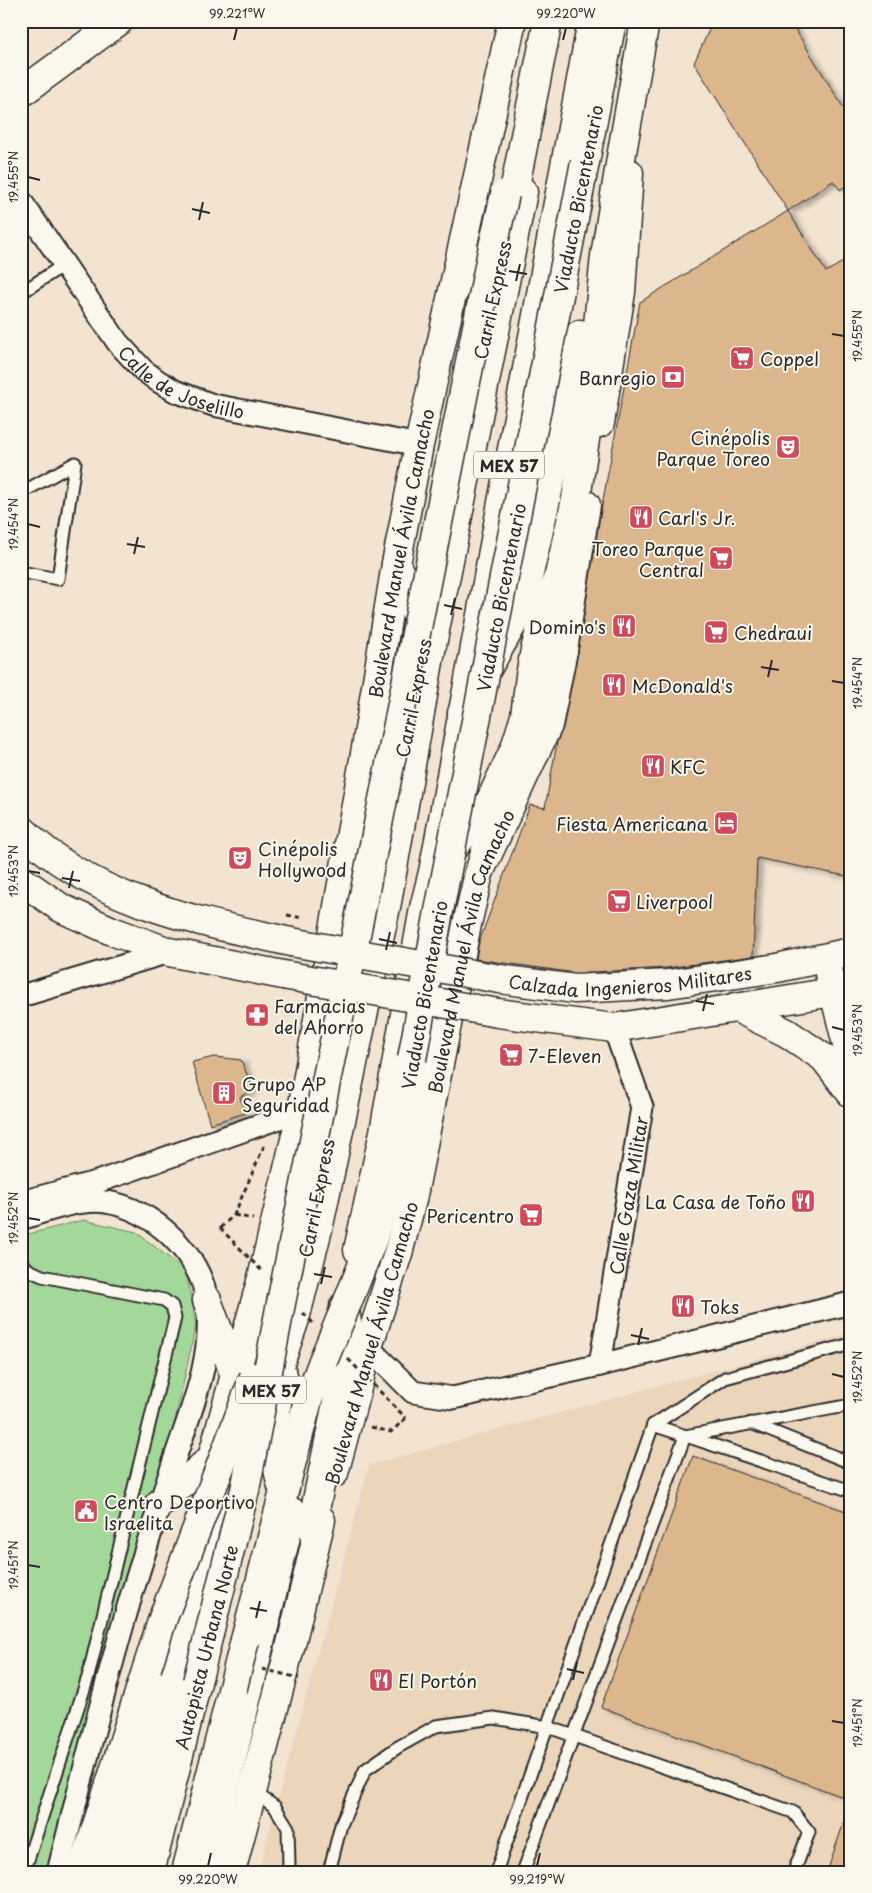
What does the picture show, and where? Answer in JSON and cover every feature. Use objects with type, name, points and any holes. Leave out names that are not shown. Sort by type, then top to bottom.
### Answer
[{"type":"main road","points":[[21,93],[119,21]]},
{"type":"main road","name":"Boulevard Manuel Ávila Camacho","points":[[104,1872],[170,1639],[178,1594],[235,1376],[309,1118],[396,564],[419,445],[512,21]]},
{"type":"main road","points":[[309,1118],[542,21]]},
{"type":"main road","name":"Carril Express","points":[[284,1492],[277,1466],[273,1425],[420,658],[548,21]]},
{"type":"main road","name":"MEX 57","points":[[129,1872],[202,1588],[295,1319],[319,1226],[388,902],[432,650],[557,21]]},
{"type":"main road","name":"Boulevard Manuel Ávila Camacho","points":[[204,1872],[356,1260],[384,1132],[424,908],[433,872],[592,21]]},
{"type":"main road","name":"Viaducto Bicentenario","points":[[396,1144],[448,862],[612,21]]},
{"type":"main road","points":[[462,713],[521,609],[567,407],[613,153],[640,21]]},
{"type":"main road","name":"Boulevard Manuel Ávila Camacho","points":[[231,1872],[293,1636],[315,1542],[368,1347],[399,1250],[412,1200],[467,924],[479,874],[548,725],[563,650],[621,292],[640,21]]},
{"type":"main road","points":[[539,722],[544,660],[552,627],[568,578],[576,499],[589,413],[607,246],[645,21]]},
{"type":"main road","points":[[453,292],[516,225]]},
{"type":"main road","points":[[433,872],[488,806],[516,748],[525,716],[530,676],[546,608],[567,407]]},
{"type":"main road","points":[[546,608],[559,575],[576,499]]},
{"type":"main road","points":[[396,564],[432,650]]},
{"type":"main road","points":[[479,874],[498,810],[528,751],[563,650]]},
{"type":"main road","name":"Calzada Ingenieros Militares","points":[[21,829],[48,852],[90,880],[129,897],[199,921],[291,942],[500,979],[575,989],[668,984],[777,968],[838,954]]},
{"type":"main road","name":"Calzada Ingenieros Militares","points":[[21,880],[61,908],[112,932],[169,952],[283,975],[498,1013],[614,1028],[842,990]]},
{"type":"main road","points":[[112,932],[129,897]]},
{"type":"main road","points":[[838,954],[851,1060]]},
{"type":"main road","points":[[735,1007],[787,1033],[824,1058],[851,1093]]},
{"type":"main road","name":"Autopista Urbana Norte","points":[[150,1872],[245,1490],[281,1303],[309,1118]]},
{"type":"main road","name":"Autopista Urbana Norte","points":[[186,1872],[308,1400],[372,1241],[387,1192],[396,1144]]},
{"type":"main road","points":[[207,1300],[235,1376]]},
{"type":"main road","points":[[82,1872],[163,1618],[281,1303]]},
{"type":"main road","points":[[315,1542],[315,1510],[350,1339],[344,1306]]},
{"type":"main road","name":"Carril Express","points":[[245,1490],[283,1375]]},
{"type":"main road","points":[[160,1504],[213,1457]]},
{"type":"street","name":"Calle de Joselillo","points":[[21,201],[130,357],[158,381],[176,391],[213,405],[419,445]]},
{"type":"street","points":[[21,996],[169,952]]},
{"type":"street","name":"Calle Gaza Militar","points":[[600,1365],[642,1107],[614,1028]]},
{"type":"street","points":[[27,1212],[100,1181],[309,1118]]},
{"type":"street","points":[[27,1212],[106,1202],[143,1214],[179,1244],[196,1270],[207,1300],[208,1321],[200,1383],[160,1504],[105,1690],[58,1872]]},
{"type":"street","points":[[368,1347],[413,1392],[453,1398],[600,1365],[851,1303]]},
{"type":"lane","points":[[21,294],[65,264]]},
{"type":"lane","points":[[21,493],[75,463],[58,579],[21,572]]},
{"type":"lane","points":[[23,1266],[42,1276],[164,1300],[172,1306],[175,1318],[88,1677],[24,1872]]},
{"type":"lane","points":[[496,1872],[653,1425],[725,1378],[851,1344]]},
{"type":"lane","points":[[685,1436],[851,1405]]},
{"type":"lane","points":[[751,1423],[850,1462]]},
{"type":"lane","points":[[653,1425],[851,1491]]},
{"type":"lane","points":[[523,1872],[685,1436]]},
{"type":"lane","points":[[329,1872],[342,1825],[365,1770],[398,1747],[436,1726],[494,1718],[548,1727],[793,1812],[809,1832],[794,1872]]},
{"type":"lane","points":[[252,1791],[275,1807],[288,1828],[289,1865],[287,1872]]},
{"type":"path","points":[[220,1228],[234,1215]]},
{"type":"path","points":[[391,1432],[406,1418]]},
{"type":"shaded area","points":[[851,1333],[851,1872],[258,1872],[369,1465]]},
{"type":"green space","name":"Centro Deportivo Israelita","points":[[84,1220],[136,1232],[186,1271],[196,1325],[164,1472],[93,1708],[47,1872],[21,1872],[21,1236]]},
{"type":"building","points":[[713,21],[790,21],[851,120],[851,182],[840,190],[833,181],[788,211],[694,63]]},
{"type":"building","name":"Toreo Parque Central","points":[[788,211],[826,272],[851,257],[851,877],[757,858],[753,956],[666,968],[576,973],[476,959],[479,942],[530,805],[545,808],[557,742],[563,728],[578,653],[600,516],[640,302]]},
{"type":"building","name":"Grupo AP Seguridad","points":[[214,1057],[241,1060],[253,1089],[240,1097],[245,1113],[210,1124],[192,1062]]},
{"type":"building","points":[[693,1456],[851,1513],[851,1800],[601,1707]]},
{"type":"building","points":[[848,1810],[851,1811],[851,1872],[827,1872]]},
{"type":"place","name":"Coppel","points":[[742,358]]},
{"type":"place","name":"Banregio","points":[[673,377]]},
{"type":"place","name":"Cinépolis Parque Toreo","points":[[788,447]]},
{"type":"place","name":"Carl's Jr.","points":[[641,517]]},
{"type":"place","name":"Toreo Parque Central","points":[[721,558]]},
{"type":"place","name":"Domino's","points":[[624,626]]},
{"type":"place","name":"Chedraui","points":[[716,632]]},
{"type":"place","name":"McDonald's","points":[[614,685]]},
{"type":"place","name":"KFC","points":[[653,766]]},
{"type":"place","name":"Fiesta Americana","points":[[726,823]]},
{"type":"place","name":"Cinépolis Hollywood","points":[[240,858]]},
{"type":"place","name":"Liverpool","points":[[619,901]]},
{"type":"place","name":"Farmacias del Ahorro","points":[[257,1015]]},
{"type":"place","name":"7-Eleven","points":[[511,1055]]},
{"type":"place","name":"Grupo AP Seguridad","points":[[224,1093]]},
{"type":"place","name":"La Casa de Toño","points":[[803,1201]]},
{"type":"place","name":"Pericentro","points":[[531,1215]]},
{"type":"place","name":"Toks","points":[[683,1306]]},
{"type":"place","name":"Centro Deportivo Israelita","points":[[86,1511]]},
{"type":"place","name":"El Portón","points":[[381,1680]]}]
